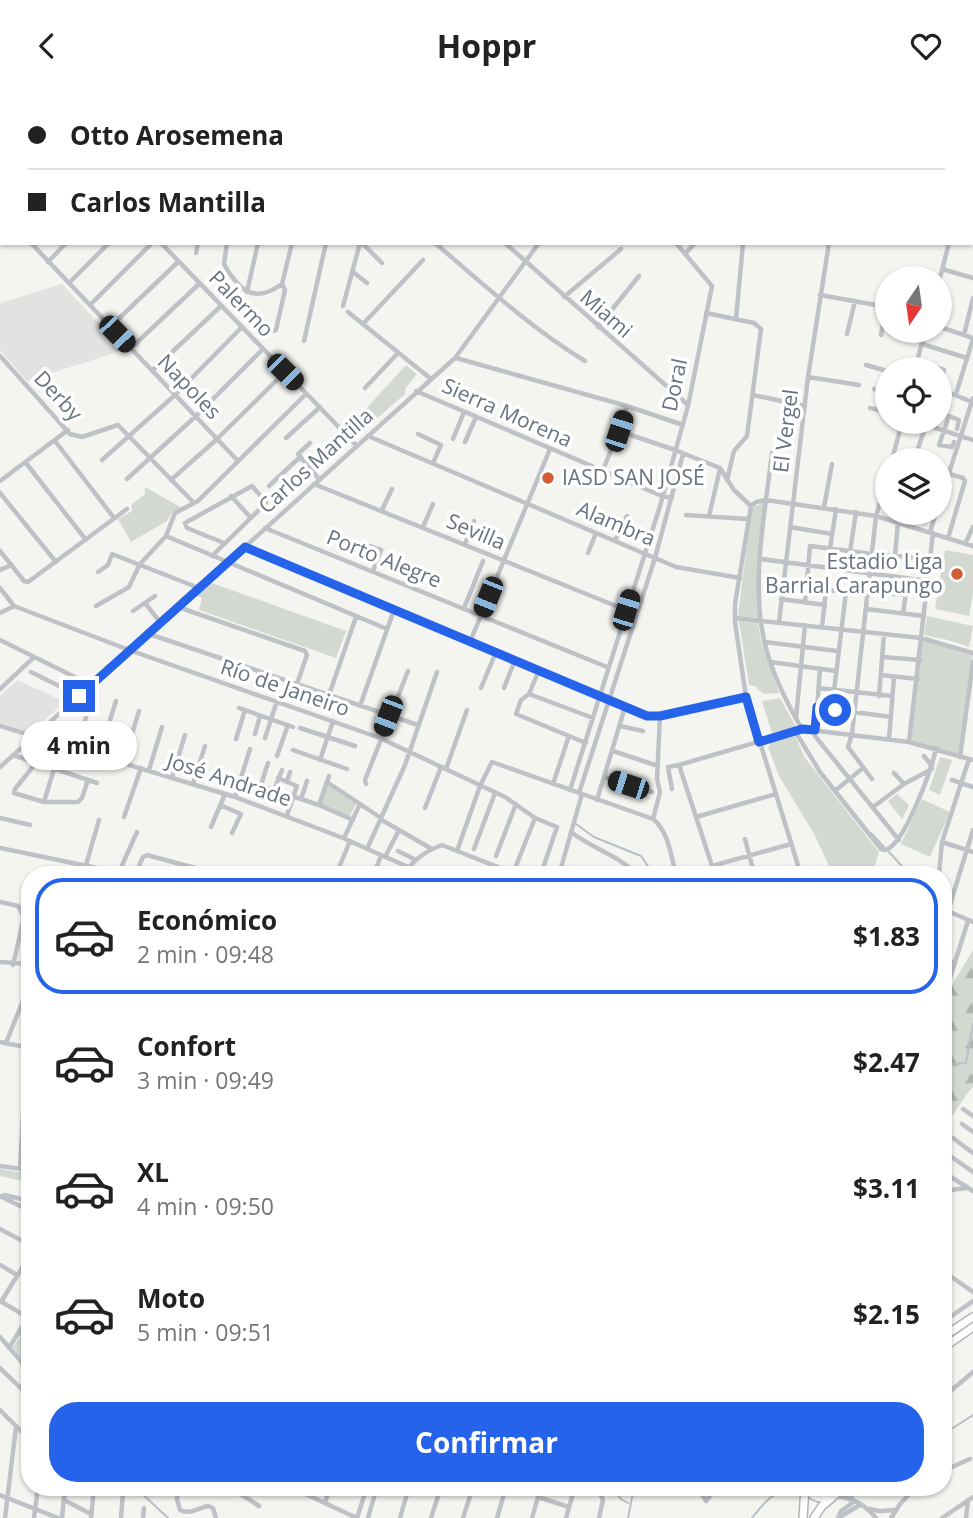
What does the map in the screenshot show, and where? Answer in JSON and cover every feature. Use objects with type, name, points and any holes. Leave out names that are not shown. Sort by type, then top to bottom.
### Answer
[{"type":"highway","points":[[952,1331],[973,1317]]},
{"type":"highway","points":[[952,1342],[973,1327]]},
{"type":"highway","points":[[803,1518],[804,1496]]},
{"type":"highway","points":[[813,1496],[821,1499],[835,1497]]},
{"type":"highway","points":[[814,1518],[822,1506],[835,1497]]},
{"type":"street","name":"Napoles","points":[[33,245],[238,461]]},
{"type":"street","points":[[48,262],[64,245]]},
{"type":"street","points":[[69,283],[107,245]]},
{"type":"street","points":[[90,305],[150,245]]},
{"type":"street","name":"Palermo","points":[[163,245],[357,446]]},
{"type":"street","points":[[196,253],[198,245]]},
{"type":"street","points":[[227,245],[224,264],[230,276],[247,292],[265,294],[282,284]]},
{"type":"street","points":[[247,292],[258,245]]},
{"type":"street","points":[[261,319],[272,331],[276,330],[285,290],[282,284],[292,245]]},
{"type":"street","points":[[304,341],[326,245]]},
{"type":"street","points":[[344,306],[360,245]]},
{"type":"street","points":[[363,245],[382,263]]},
{"type":"street","points":[[437,245],[561,346],[585,361]]},
{"type":"street","name":"Miami","points":[[507,245],[688,406]]},
{"type":"street","name":"Carlos Mantilla","points":[[0,767],[455,358],[538,245]]},
{"type":"street","name":"Doral","points":[[570,790],[683,425],[712,286],[678,245]]},
{"type":"street","points":[[685,254],[693,245]]},
{"type":"street","points":[[736,319],[743,245]]},
{"type":"street","name":"El Vergel","points":[[779,622],[804,406],[829,245]]},
{"type":"street","points":[[943,266],[948,245]]},
{"type":"street","points":[[564,297],[621,249]]},
{"type":"street","points":[[363,324],[423,260]]},
{"type":"street","points":[[110,327],[178,262]]},
{"type":"street","points":[[952,271],[973,278]]},
{"type":"street","points":[[352,272],[367,283]]},
{"type":"street","points":[[598,327],[639,276]]},
{"type":"street","points":[[131,348],[199,283]]},
{"type":"street","points":[[820,295],[875,305]]},
{"type":"street","points":[[964,335],[973,298]]},
{"type":"street","points":[[847,334],[855,301]]},
{"type":"street","points":[[152,371],[221,306]]},
{"type":"street","points":[[348,312],[431,379]]},
{"type":"street","points":[[706,313],[754,323],[761,329],[747,436],[734,451],[727,480]]},
{"type":"street","points":[[102,460],[175,395],[242,327]]},
{"type":"street","points":[[952,331],[973,339],[956,394]]},
{"type":"street","points":[[918,357],[922,344],[967,358]]},
{"type":"street","points":[[127,479],[196,416],[263,349]]},
{"type":"street","points":[[365,388],[398,353]]},
{"type":"street","name":"Derby","points":[[0,356],[73,436],[79,437],[118,425],[130,437]]},
{"type":"street","points":[[455,358],[627,406],[683,425]]},
{"type":"street","points":[[866,365],[875,368]]},
{"type":"street","points":[[171,480],[285,372]]},
{"type":"street","points":[[808,377],[859,386]]},
{"type":"street","name":"Sierra Morena","points":[[416,391],[602,472],[672,498]]},
{"type":"street","points":[[952,392],[973,400],[952,463]]},
{"type":"street","points":[[96,606],[130,587],[140,564],[166,537],[175,513],[194,503],[306,394]]},
{"type":"street","points":[[753,395],[804,406]]},
{"type":"street","points":[[627,406],[619,431],[730,471]]},
{"type":"street","points":[[286,438],[320,407]]},
{"type":"street","points":[[870,408],[875,409]]},
{"type":"street","points":[[453,439],[464,412]]},
{"type":"street","points":[[465,442],[475,417]]},
{"type":"street","points":[[952,417],[958,419],[957,429]]},
{"type":"street","points":[[0,481],[68,430]]},
{"type":"street","points":[[418,434],[441,445],[433,463]]},
{"type":"street","points":[[943,434],[939,445],[952,447],[954,442]]},
{"type":"street","points":[[952,434],[973,440]]},
{"type":"street","name":"Alambra","points":[[368,436],[683,569],[740,578]]},
{"type":"street","points":[[130,437],[194,503]]},
{"type":"street","points":[[55,441],[114,518]]},
{"type":"street","points":[[279,497],[341,442]]},
{"type":"street","points":[[310,443],[298,454],[319,479]]},
{"type":"street","points":[[602,472],[612,447]]},
{"type":"street","points":[[470,642],[550,449]]},
{"type":"street","points":[[772,453],[761,559],[761,620],[771,662],[789,708],[802,729]]},
{"type":"street","points":[[562,866],[580,794],[655,558],[683,454]]},
{"type":"street","points":[[269,486],[300,457]]},
{"type":"street","points":[[26,463],[86,540]]},
{"type":"street","points":[[824,507],[832,464]]},
{"type":"street","points":[[720,468],[727,480],[751,506]]},
{"type":"street","points":[[709,516],[720,468]]},
{"type":"street","points":[[948,538],[965,479],[952,474]]},
{"type":"street","name":"Sevilla","points":[[314,484],[626,610]]},
{"type":"street","points":[[212,556],[265,502],[250,486],[187,521],[185,525],[224,543]]},
{"type":"street","points":[[382,510],[392,489]]},
{"type":"street","points":[[0,493],[56,562]]},
{"type":"street","points":[[231,496],[251,517]]},
{"type":"street","points":[[798,866],[746,697],[735,604],[748,519],[751,506],[766,500],[875,516]]},
{"type":"street","points":[[423,527],[433,505]]},
{"type":"street","points":[[0,551],[24,581],[28,582],[127,509]]},
{"type":"street","points":[[830,549],[836,509]]},
{"type":"street","points":[[850,552],[856,512]]},
{"type":"street","points":[[686,515],[748,519]]},
{"type":"street","points":[[615,541],[627,516]]},
{"type":"street","points":[[465,544],[474,521]]},
{"type":"street","points":[[872,779],[848,747],[852,734],[875,525]]},
{"type":"street","points":[[895,556],[898,525]]},
{"type":"street","points":[[909,525],[973,546]]},
{"type":"street","points":[[909,742],[933,525]]},
{"type":"street","points":[[790,527],[832,534]]},
{"type":"street","points":[[965,544],[973,527]]},
{"type":"street","name":"Porto Alegre","points":[[265,528],[607,667]]},
{"type":"street","points":[[588,553],[596,533]]},
{"type":"street","points":[[166,537],[387,629]]},
{"type":"street","points":[[360,543],[381,550],[373,571]]},
{"type":"street","points":[[805,603],[810,546],[930,559]]},
{"type":"street","points":[[245,547],[650,717],[746,697]]},
{"type":"street","points":[[98,572],[108,565],[112,554],[199,588]]},
{"type":"street","points":[[761,559],[928,581]]},
{"type":"street","points":[[464,608],[483,561]]},
{"type":"street","points":[[0,570],[12,565]]},
{"type":"street","points":[[640,566],[652,566]]},
{"type":"street","points":[[891,576],[888,593],[905,595]]},
{"type":"street","points":[[903,613],[908,579]]},
{"type":"street","points":[[632,591],[647,583]]},
{"type":"street","points":[[805,587],[868,595]]},
{"type":"street","points":[[0,588],[14,606],[0,613]]},
{"type":"street","points":[[822,627],[826,590]]},
{"type":"street","points":[[834,691],[846,592]]},
{"type":"street","points":[[133,611],[155,596]]},
{"type":"street","points":[[781,599],[825,605]]},
{"type":"street","points":[[145,603],[160,622]]},
{"type":"street","name":"Río de Janeiro","points":[[14,606],[128,650],[411,751],[516,804],[535,818],[557,827],[544,865]]},
{"type":"street","points":[[178,607],[305,651],[307,655],[297,684]]},
{"type":"street","points":[[360,706],[394,610]]},
{"type":"street","points":[[866,610],[924,616]]},
{"type":"street","points":[[329,695],[356,617]]},
{"type":"street","points":[[735,618],[921,638],[973,653]]},
{"type":"street","points":[[796,718],[805,625]]},
{"type":"street","points":[[148,633],[418,725]]},
{"type":"street","points":[[880,696],[884,634]]},
{"type":"street","points":[[0,640],[90,685]]},
{"type":"street","points":[[765,642],[837,651]]},
{"type":"street","points":[[481,688],[496,652]]},
{"type":"street","points":[[883,657],[920,660]]},
{"type":"street","points":[[0,689],[33,658]]},
{"type":"street","points":[[504,688],[515,660]]},
{"type":"street","points":[[771,662],[836,671]]},
{"type":"street","points":[[960,757],[973,662]]},
{"type":"street","points":[[820,669],[815,736],[899,840]]},
{"type":"street","points":[[538,670],[529,694],[521,700],[517,716],[586,743]]},
{"type":"street","points":[[366,784],[365,780],[388,716],[408,671]]},
{"type":"street","points":[[366,849],[393,797],[437,671]]},
{"type":"street","points":[[31,672],[79,696]]},
{"type":"street","points":[[881,675],[918,679]]},
{"type":"street","points":[[888,739],[894,677]]},
{"type":"street","points":[[818,688],[892,697]]},
{"type":"street","points":[[82,732],[91,699],[84,691]]},
{"type":"street","points":[[529,694],[593,718]]},
{"type":"street","points":[[99,755],[116,701]]},
{"type":"street","points":[[265,737],[277,701]]},
{"type":"street","points":[[597,800],[625,707]]},
{"type":"street","points":[[817,707],[891,716]]},
{"type":"street","points":[[236,739],[242,709],[355,746]]},
{"type":"street","points":[[425,808],[467,710]]},
{"type":"street","points":[[123,762],[139,711]]},
{"type":"street","points":[[255,733],[260,716]]},
{"type":"street","points":[[653,820],[660,792],[657,779],[660,716]]},
{"type":"street","points":[[320,760],[333,721]]},
{"type":"street","name":"José Andrade","points":[[0,726],[235,797],[344,838],[406,866]]},
{"type":"street","points":[[277,757],[294,726]]},
{"type":"street","points":[[620,726],[643,731]]},
{"type":"street","points":[[149,770],[162,727]]},
{"type":"street","points":[[672,789],[667,768],[802,729],[888,739],[936,748],[971,760],[942,842],[940,866]]},
{"type":"street","points":[[795,731],[820,772],[881,849],[890,849],[899,840],[933,768],[936,748]]},
{"type":"street","points":[[172,778],[185,735]]},
{"type":"street","points":[[554,784],[569,736]]},
{"type":"street","points":[[193,784],[205,745]]},
{"type":"street","points":[[235,797],[250,749]]},
{"type":"street","points":[[293,750],[347,769]]},
{"type":"street","points":[[613,751],[659,766]]},
{"type":"street","points":[[13,755],[97,783]]},
{"type":"street","points":[[924,756],[933,768]]},
{"type":"street","points":[[457,851],[480,786],[492,762],[653,820],[662,827],[666,835],[674,866]]},
{"type":"street","points":[[261,785],[268,763]]},
{"type":"street","points":[[35,764],[15,789],[15,793],[44,802],[78,802],[81,801],[88,780]]},
{"type":"street","points":[[679,765],[712,866],[791,844]]},
{"type":"street","points":[[124,817],[141,768]]},
{"type":"street","points":[[836,790],[863,768]]},
{"type":"street","points":[[873,807],[904,784],[933,768]]},
{"type":"street","points":[[44,802],[54,769]]},
{"type":"street","points":[[274,790],[282,770]]},
{"type":"street","points":[[287,782],[290,772]]},
{"type":"street","points":[[894,773],[904,784]]},
{"type":"street","points":[[319,805],[329,776]]},
{"type":"street","points":[[604,777],[652,792]]},
{"type":"street","points":[[278,778],[297,786],[287,815]]},
{"type":"street","points":[[240,779],[319,805],[353,820]]},
{"type":"street","points":[[952,780],[973,787]]},
{"type":"street","points":[[302,799],[307,781]]},
{"type":"street","points":[[327,782],[398,831],[432,849]]},
{"type":"street","points":[[474,849],[495,793]]},
{"type":"street","points":[[211,827],[225,794]]},
{"type":"street","points":[[696,817],[776,794]]},
{"type":"street","points":[[344,838],[360,804]]},
{"type":"street","points":[[496,856],[516,804]]},
{"type":"street","points":[[220,806],[241,814],[232,834]]},
{"type":"street","points":[[0,818],[30,825]]},
{"type":"street","points":[[516,866],[535,818]]},
{"type":"street","points":[[86,865],[99,820]]},
{"type":"street","points":[[952,893],[973,830]]},
{"type":"street","points":[[378,866],[398,831]]},
{"type":"street","points":[[122,866],[137,832]]},
{"type":"street","points":[[571,832],[592,847],[628,866]]},
{"type":"street","points":[[745,839],[752,866]]},
{"type":"street","points":[[340,866],[350,841]]},
{"type":"street","points":[[942,842],[973,852]]},
{"type":"street","points":[[409,866],[442,845],[495,866]]},
{"type":"street","points":[[0,848],[91,866]]},
{"type":"street","points":[[398,851],[416,860]]},
{"type":"street","points":[[138,866],[147,855],[188,866]]},
{"type":"street","points":[[0,902],[18,906],[21,910]]},
{"type":"street","points":[[952,913],[970,922],[952,970]]},
{"type":"street","points":[[13,965],[21,938]]},
{"type":"street","points":[[0,963],[21,965]]},
{"type":"street","points":[[21,1003],[3,1042],[21,1046]]},
{"type":"street","points":[[963,1109],[973,1116]]},
{"type":"street","points":[[962,1124],[973,1132]]},
{"type":"street","points":[[953,1138],[973,1153]]},
{"type":"street","points":[[0,1166],[20,1169],[21,1154]]},
{"type":"street","points":[[952,1157],[973,1172]]},
{"type":"street","points":[[952,1178],[970,1189]]},
{"type":"street","points":[[952,1190],[970,1189]]},
{"type":"street","points":[[0,1195],[21,1199]]},
{"type":"street","points":[[0,1195],[21,1206]]},
{"type":"street","points":[[0,1229],[21,1240]]},
{"type":"street","points":[[0,1265],[18,1275]]},
{"type":"street","points":[[21,1270],[1,1302],[21,1313]]},
{"type":"street","points":[[952,1277],[973,1291]]},
{"type":"street","points":[[952,1315],[973,1301]]},
{"type":"street","points":[[9,1347],[21,1329]]},
{"type":"street","points":[[0,1337],[21,1361]]},
{"type":"street","points":[[0,1368],[21,1388]]},
{"type":"street","points":[[952,1390],[973,1372]]},
{"type":"street","points":[[0,1410],[21,1432]]},
{"type":"street","points":[[5,1518],[16,1427]]},
{"type":"street","points":[[952,1467],[970,1458]]},
{"type":"street","points":[[0,1495],[60,1518],[64,1496]]},
{"type":"street","points":[[34,1518],[37,1496]]},
{"type":"street","points":[[64,1500],[91,1516],[93,1496]]},
{"type":"street","points":[[121,1518],[123,1496]]},
{"type":"street","points":[[177,1496],[180,1510],[186,1513],[208,1506],[213,1508],[216,1518]]},
{"type":"street","points":[[244,1496],[259,1506]]},
{"type":"street","points":[[310,1496],[357,1518],[364,1496]]},
{"type":"street","points":[[325,1503],[327,1496]]},
{"type":"street","points":[[368,1518],[374,1496]]},
{"type":"street","points":[[400,1518],[406,1496]]},
{"type":"street","points":[[431,1518],[437,1496]]},
{"type":"street","points":[[463,1518],[470,1496]]},
{"type":"street","points":[[497,1518],[503,1496]]},
{"type":"street","points":[[532,1518],[539,1496]]},
{"type":"street","points":[[548,1496],[569,1507]]},
{"type":"street","points":[[566,1518],[572,1496]]},
{"type":"street","points":[[599,1518],[603,1500],[601,1496]]},
{"type":"street","points":[[852,1496],[856,1502]]},
{"type":"street","points":[[891,1518],[908,1496]]},
{"type":"street","points":[[835,1497],[880,1511],[896,1509]]},
{"type":"street","points":[[942,1518],[970,1498]]},
{"type":"street","points":[[966,1518],[970,1498]]},
{"type":"street","points":[[143,1518],[144,1508]]},
{"type":"street","points":[[867,1508],[876,1518]]},
{"type":"shaded area","points":[[62,284],[124,350],[27,381],[0,350],[0,303]]},
{"type":"shaded area","points":[[17,680],[65,702],[29,733],[0,724],[0,696]]},
{"type":"green space","points":[[406,365],[417,374],[405,389],[405,394],[366,428],[355,416],[364,411]]},
{"type":"green space","points":[[145,487],[182,508],[172,513],[167,521],[131,542],[118,519],[132,511],[131,505],[145,494]]},
{"type":"green space","points":[[765,502],[758,578],[759,618],[738,616],[751,511]]},
{"type":"green space","name":"Estadio Liga Barrial Carapungo","points":[[945,550],[973,555],[973,593],[969,616],[935,609]]},
{"type":"green space","points":[[209,582],[346,631],[336,658],[199,610],[202,598],[195,595]]},
{"type":"green space","points":[[927,616],[973,626],[969,647],[924,635]]},
{"type":"green space","points":[[739,621],[758,622],[761,641],[779,693],[763,694],[755,686],[749,685]]},
{"type":"green space","points":[[921,638],[973,653],[960,757],[909,742]]},
{"type":"green space","points":[[780,698],[796,727],[772,733],[762,701]]},
{"type":"green space","points":[[795,736],[805,758],[879,852],[875,866],[829,866],[813,832],[779,776],[768,747],[771,743]]},
{"type":"green space","points":[[940,757],[952,760],[940,795],[929,790]]},
{"type":"green space","points":[[327,782],[357,802],[349,818],[319,805]]},
{"type":"green space","points":[[897,794],[909,805],[902,819],[888,801]]},
{"type":"green space","points":[[922,799],[950,812],[930,857],[901,844]]},
{"type":"green space","points":[[973,950],[973,1087],[952,1115],[952,985]]},
{"type":"green space","points":[[0,1169],[21,1172],[21,1181],[0,1176]]},
{"type":"green space","points":[[21,1336],[21,1357],[13,1347]]},
{"type":"waterway","points":[[576,824],[594,837],[641,856],[648,866]]},
{"type":"waterway","points":[[871,833],[884,847]]},
{"type":"waterway","points":[[889,852],[902,866]]},
{"type":"waterway","points":[[952,1064],[966,1063],[973,1024]]},
{"type":"waterway","points":[[952,1428],[973,1415]]},
{"type":"waterway","points":[[145,1496],[168,1518]]},
{"type":"waterway","points":[[618,1496],[628,1503]]},
{"type":"waterway","points":[[628,1518],[632,1496]]},
{"type":"waterway","points":[[752,1518],[773,1496]]},
{"type":"place","name":"IASD SAN JOSÉ","points":[[548,478]]},
{"type":"place","name":"Estadio Liga Barrial Carapungo","points":[[957,574]]},
{"type":"route","points":[[79,696],[245,547],[650,717],[746,697],[759,742],[802,729],[815,730],[817,707],[835,710]]}]
